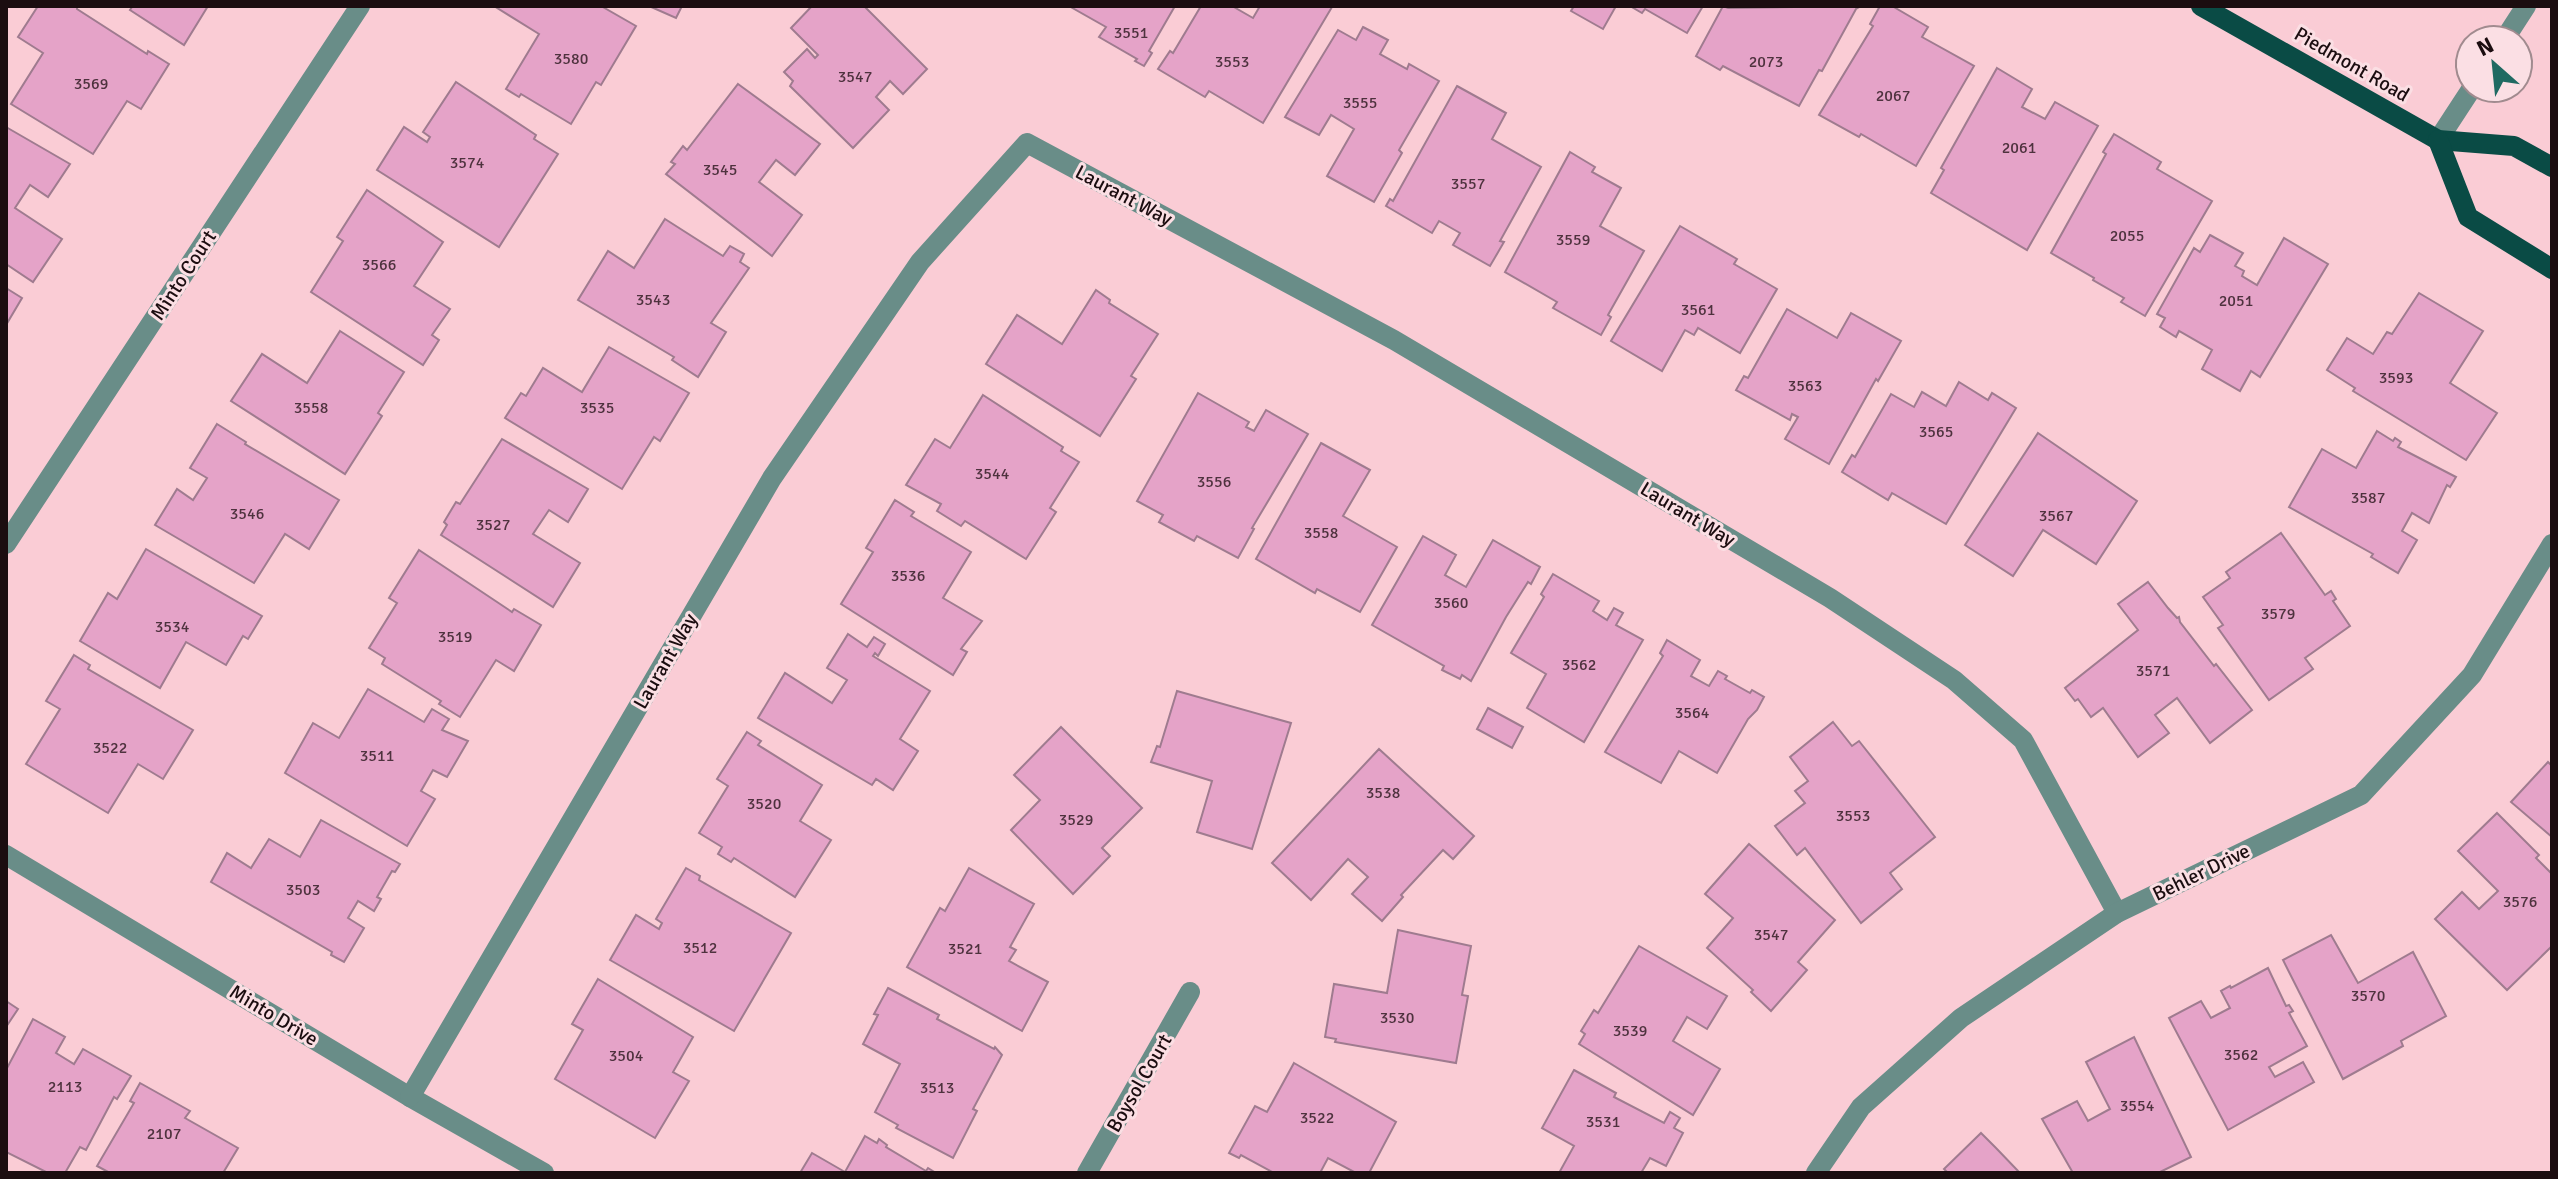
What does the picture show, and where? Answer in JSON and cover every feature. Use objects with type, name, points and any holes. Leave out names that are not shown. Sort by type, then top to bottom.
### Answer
[{"type":"main road","name":"Piedmont Road","points":[[2201,6],[2438,140],[2514,146],[2552,167]]},
{"type":"main road","points":[[2438,140],[2468,217],[2552,269]]},
{"type":"street","name":"Minto Court","points":[[6,544],[360,6]]},
{"type":"street","points":[[2514,24],[2526,6]]},
{"type":"street","points":[[2438,140],[2462,104]]},
{"type":"street","name":"Laurant Way","points":[[410,1097],[772,478],[920,262],[1027,143],[1394,340],[1830,598],[1954,680],[2023,740],[2117,913]]},
{"type":"street","name":"Behler Drive","points":[[1816,1173],[1861,1107],[1961,1018],[2117,913],[2361,795],[2472,675],[2552,544]]},
{"type":"street","name":"Minto Drive","points":[[6,855],[410,1097],[544,1173]]},
{"type":"street","name":"Boysol Court","points":[[1087,1173],[1190,992]]},
{"type":"building","points":[[38,6],[77,6],[77,9],[147,54],[148,51],[169,64],[141,109],[127,101],[93,154],[11,104],[43,53],[18,37]]},
{"type":"building","points":[[130,6],[208,6],[184,45],[130,10]]},
{"type":"building","points":[[494,6],[601,6],[636,26],[601,85],[596,82],[571,124],[521,94],[519,97],[506,89],[539,34]]},
{"type":"building","points":[[649,6],[682,6],[676,18]]},
{"type":"building","points":[[812,6],[864,6],[927,69],[903,94],[890,81],[876,97],[889,110],[853,148],[790,86],[793,81],[784,72],[807,49],[815,58],[818,55],[791,28]]},
{"type":"building","points":[[1069,6],[1175,6],[1149,51],[1152,53],[1144,66],[1099,37],[1106,27]]},
{"type":"building","points":[[1201,6],[1232,6],[1253,18],[1260,6],[1332,7],[1263,123],[1209,91],[1205,97],[1158,69],[1170,51],[1173,53]]},
{"type":"building","points":[[1574,6],[1616,6],[1603,29],[1571,11]]},
{"type":"building","points":[[1630,6],[1703,6],[1687,33],[1645,9],[1642,13]]},
{"type":"building","points":[[1723,6],[1861,6],[1856,9],[1799,106],[1723,66],[1720,70],[1696,56]]},
{"type":"building","points":[[1880,6],[1892,6],[1928,27],[1922,37],[1974,66],[1916,166],[1861,134],[1859,137],[1819,115],[1873,26],[1870,24]]},
{"type":"building","points":[[1363,27],[1388,40],[1380,54],[1407,69],[1409,64],[1439,81],[1399,150],[1402,153],[1374,202],[1327,176],[1354,129],[1331,115],[1319,135],[1285,117],[1338,30],[1356,40]]},
{"type":"building","points":[[1997,68],[2032,89],[2022,107],[2045,119],[2055,102],[2098,126],[2027,250],[1931,193],[1944,170],[1941,168]]},
{"type":"building","points":[[456,82],[536,135],[534,139],[558,154],[499,247],[377,170],[404,127],[427,142],[430,137],[423,132]]},
{"type":"building","points":[[738,84],[820,144],[795,175],[776,160],[759,182],[802,215],[772,256],[666,174],[675,164],[671,162],[683,146],[687,150]]},
{"type":"building","points":[[1457,86],[1506,113],[1492,139],[1541,167],[1500,241],[1504,242],[1490,266],[1453,245],[1460,233],[1439,221],[1432,233],[1386,206],[1390,199],[1393,201]]},
{"type":"building","points":[[6,127],[70,164],[48,197],[30,185],[15,208],[62,239],[33,282],[6,264]]},
{"type":"building","points":[[2114,134],[2161,162],[2157,169],[2212,201],[2145,316],[2121,302],[2124,298],[2051,253]]},
{"type":"building","points":[[1570,152],[1595,167],[1592,172],[1621,188],[1600,226],[1644,251],[1608,315],[1611,317],[1601,335],[1553,308],[1557,302],[1505,272]]},
{"type":"building","points":[[367,190],[443,242],[414,286],[450,309],[432,335],[439,340],[423,365],[311,292],[343,241],[337,237]]},
{"type":"building","points":[[665,219],[723,256],[730,246],[744,254],[740,262],[749,268],[711,323],[726,332],[698,377],[672,360],[674,357],[578,300],[608,251],[634,268]]},
{"type":"building","points":[[1680,226],[1737,259],[1734,264],[1777,289],[1740,353],[1698,328],[1694,335],[1685,330],[1662,371],[1611,341]]},
{"type":"building","points":[[2210,235],[2243,253],[2235,266],[2244,271],[2242,276],[2257,285],[2284,238],[2328,264],[2260,377],[2251,371],[2240,391],[2202,369],[2212,350],[2179,331],[2176,337],[2160,327],[2165,318],[2157,314],[2194,248],[2200,252]]},
{"type":"building","points":[[6,288],[22,298],[6,325]]},
{"type":"building","points":[[1096,290],[1110,300],[1109,303],[1158,334],[1131,376],[1136,379],[1100,436],[986,364],[1017,315],[1062,344]]},
{"type":"building","points":[[2419,293],[2483,331],[2450,383],[2497,413],[2466,460],[2353,391],[2355,388],[2327,370],[2347,338],[2373,354],[2387,332],[2392,334]]},
{"type":"building","points":[[1787,309],[1837,338],[1851,313],[1901,341],[1829,464],[1785,439],[1798,417],[1792,414],[1790,420],[1736,390],[1744,376],[1748,378]]},
{"type":"building","points":[[340,331],[404,372],[378,413],[382,416],[345,474],[231,401],[262,354],[307,383]]},
{"type":"building","points":[[609,347],[689,393],[660,441],[654,437],[622,489],[505,418],[521,393],[526,396],[543,368],[582,392]]},
{"type":"building","points":[[1959,382],[1988,400],[1992,393],[2016,408],[1946,524],[1892,493],[1888,500],[1842,472],[1852,455],[1855,457],[1891,394],[1914,407],[1922,392],[1946,406]]},
{"type":"building","points":[[1198,393],[1249,422],[1246,427],[1254,431],[1266,410],[1308,434],[1252,528],[1238,558],[1197,536],[1194,541],[1159,522],[1163,515],[1137,501]]},
{"type":"building","points":[[983,395],[1063,447],[1061,451],[1079,462],[1050,508],[1056,512],[1026,559],[965,521],[961,526],[937,511],[941,504],[906,485],[935,439],[950,448]]},
{"type":"building","points":[[217,424],[339,500],[309,549],[285,534],[254,583],[155,525],[177,489],[193,500],[207,478],[190,468]]},
{"type":"building","points":[[2377,431],[2393,441],[2395,438],[2401,442],[2398,447],[2456,477],[2450,487],[2447,485],[2429,523],[2412,513],[2402,531],[2417,540],[2398,573],[2371,557],[2373,554],[2289,507],[2322,449],[2356,468]]},
{"type":"building","points":[[2038,433],[2137,501],[2096,564],[2043,530],[2013,576],[1965,545]]},
{"type":"building","points":[[502,439],[588,489],[568,522],[549,510],[533,534],[580,563],[553,607],[441,535],[447,525],[444,522],[456,502],[460,504]]},
{"type":"building","points":[[1321,443],[1370,470],[1343,516],[1397,547],[1360,612],[1317,589],[1315,593],[1256,559]]},
{"type":"building","points":[[895,500],[914,512],[911,516],[971,552],[943,598],[982,621],[961,649],[967,652],[953,675],[841,604],[873,552],[866,548]]},
{"type":"building","points":[[2281,533],[2325,595],[2331,591],[2336,599],[2333,601],[2350,626],[2305,658],[2313,669],[2269,700],[2218,628],[2223,625],[2203,597],[2230,578],[2226,572]]},
{"type":"building","points":[[1423,536],[1456,555],[1445,575],[1466,587],[1493,540],[1540,567],[1506,617],[1471,681],[1462,675],[1460,679],[1442,670],[1444,666],[1372,625]]},
{"type":"building","points":[[146,549],[262,616],[248,639],[243,636],[226,665],[186,642],[160,688],[80,641],[108,593],[117,599]]},
{"type":"building","points":[[419,550],[512,612],[514,609],[541,625],[514,671],[496,660],[460,717],[439,704],[441,701],[382,664],[385,658],[369,648],[397,603],[389,598]]},
{"type":"building","points":[[1553,574],[1599,601],[1593,611],[1607,620],[1614,608],[1623,613],[1616,625],[1643,640],[1584,742],[1527,708],[1546,674],[1511,653],[1544,597],[1541,594]]},
{"type":"building","points":[[2148,582],[2252,710],[2210,743],[2177,698],[2155,715],[2169,733],[2138,757],[2103,708],[2091,717],[2065,688],[2138,630],[2118,604]]},
{"type":"building","points":[[848,634],[867,647],[874,637],[885,644],[878,656],[875,653],[873,656],[930,691],[900,739],[918,751],[893,790],[876,779],[872,785],[758,718],[785,673],[832,703],[847,680],[827,668]]},
{"type":"building","points":[[1667,640],[1700,660],[1691,676],[1709,686],[1718,671],[1727,676],[1725,679],[1764,697],[1717,773],[1679,751],[1661,783],[1605,752],[1663,656],[1660,653]]},
{"type":"building","points":[[74,655],[90,665],[88,669],[193,730],[163,779],[138,764],[108,813],[26,764],[60,709],[46,701]]},
{"type":"building","points":[[368,689],[424,722],[432,709],[449,719],[442,730],[468,741],[447,777],[433,770],[421,791],[435,799],[407,846],[285,773],[313,723],[339,738]]},
{"type":"building","points":[[1177,691],[1291,723],[1252,849],[1197,832],[1212,781],[1151,762],[1157,746],[1160,747]]},
{"type":"building","points":[[1488,708],[1523,727],[1512,748],[1477,729]]},
{"type":"building","points":[[1833,722],[1852,746],[1859,741],[1935,837],[1890,873],[1902,889],[1861,923],[1805,848],[1797,855],[1775,826],[1805,803],[1795,791],[1808,781],[1790,757]]},
{"type":"building","points":[[1061,727],[1142,808],[1102,848],[1110,856],[1073,894],[1011,830],[1040,800],[1014,775]]},
{"type":"building","points":[[747,732],[761,741],[758,745],[822,785],[800,821],[831,840],[795,897],[734,858],[731,862],[718,854],[722,847],[699,833],[728,786],[717,779]]},
{"type":"building","points":[[1379,749],[1474,836],[1453,859],[1443,850],[1401,895],[1403,897],[1382,921],[1352,894],[1368,877],[1348,859],[1311,900],[1272,863]]},
{"type":"building","points":[[2548,762],[2552,766],[2552,837],[2511,802]]},
{"type":"building","points":[[2497,813],[2539,855],[2536,858],[2552,874],[2552,946],[2507,990],[2435,919],[2462,892],[2479,909],[2498,891],[2458,851]]},
{"type":"building","points":[[321,820],[400,864],[395,872],[392,871],[377,897],[381,899],[374,911],[358,901],[348,918],[364,928],[344,962],[211,882],[227,853],[251,868],[269,839],[300,857]]},
{"type":"building","points":[[1749,844],[1835,920],[1798,962],[1807,970],[1771,1011],[1707,948],[1733,918],[1705,894]]},
{"type":"building","points":[[686,868],[700,876],[699,880],[791,933],[734,1031],[610,960],[636,915],[659,929],[662,923],[656,919]]},
{"type":"building","points":[[969,868],[1034,904],[1010,947],[1016,950],[1009,961],[1048,982],[1022,1031],[907,967],[940,908],[945,911]]},
{"type":"building","points":[[1398,930],[1471,946],[1462,995],[1468,996],[1456,1063],[1335,1042],[1336,1039],[1325,1037],[1334,984],[1387,993]]},
{"type":"building","points":[[2331,935],[2358,983],[2413,952],[2446,1016],[2401,1041],[2403,1046],[2343,1079],[2283,960]]},
{"type":"building","points":[[1639,946],[1727,996],[1707,1029],[1687,1017],[1673,1041],[1720,1069],[1693,1115],[1579,1044],[1585,1034],[1581,1031],[1594,1010],[1598,1013]]},
{"type":"building","points":[[2268,968],[2286,1006],[2289,1005],[2293,1011],[2289,1013],[2307,1046],[2269,1067],[2275,1077],[2303,1062],[2314,1082],[2228,1130],[2169,1018],[2201,1001],[2211,1018],[2230,1008],[2221,991]]},
{"type":"building","points":[[598,979],[693,1037],[673,1072],[689,1081],[655,1138],[555,1079],[583,1030],[572,1024]]},
{"type":"building","points":[[888,988],[939,1015],[937,1019],[995,1047],[1002,1055],[973,1109],[977,1111],[953,1158],[896,1128],[898,1125],[875,1112],[900,1064],[863,1044]]},
{"type":"building","points":[[6,1001],[18,1009],[6,1027]]},
{"type":"building","points":[[33,1019],[65,1037],[56,1053],[74,1064],[83,1049],[131,1076],[117,1099],[114,1097],[86,1150],[80,1147],[65,1173],[48,1173],[6,1152],[6,1070]]},
{"type":"building","points":[[2134,1037],[2191,1157],[2158,1173],[2073,1173],[2042,1119],[2077,1101],[2088,1121],[2110,1109],[2086,1062]]},
{"type":"building","points":[[1294,1063],[1396,1122],[1369,1173],[1356,1173],[1328,1158],[1320,1173],[1274,1173],[1241,1155],[1239,1158],[1229,1153],[1255,1106],[1267,1112]]},
{"type":"building","points":[[1574,1070],[1616,1093],[1614,1097],[1664,1123],[1670,1112],[1680,1118],[1674,1128],[1683,1133],[1666,1166],[1650,1158],[1641,1173],[1559,1173],[1574,1146],[1542,1128]]},
{"type":"building","points":[[140,1083],[190,1111],[185,1118],[238,1148],[223,1173],[110,1173],[97,1166],[134,1103],[130,1101]]},
{"type":"building","points":[[1981,1133],[2020,1173],[1948,1173],[1944,1169]]},
{"type":"building","points":[[865,1136],[877,1143],[879,1139],[886,1147],[926,1171],[928,1168],[936,1173],[800,1173],[812,1153],[845,1172]]}]
